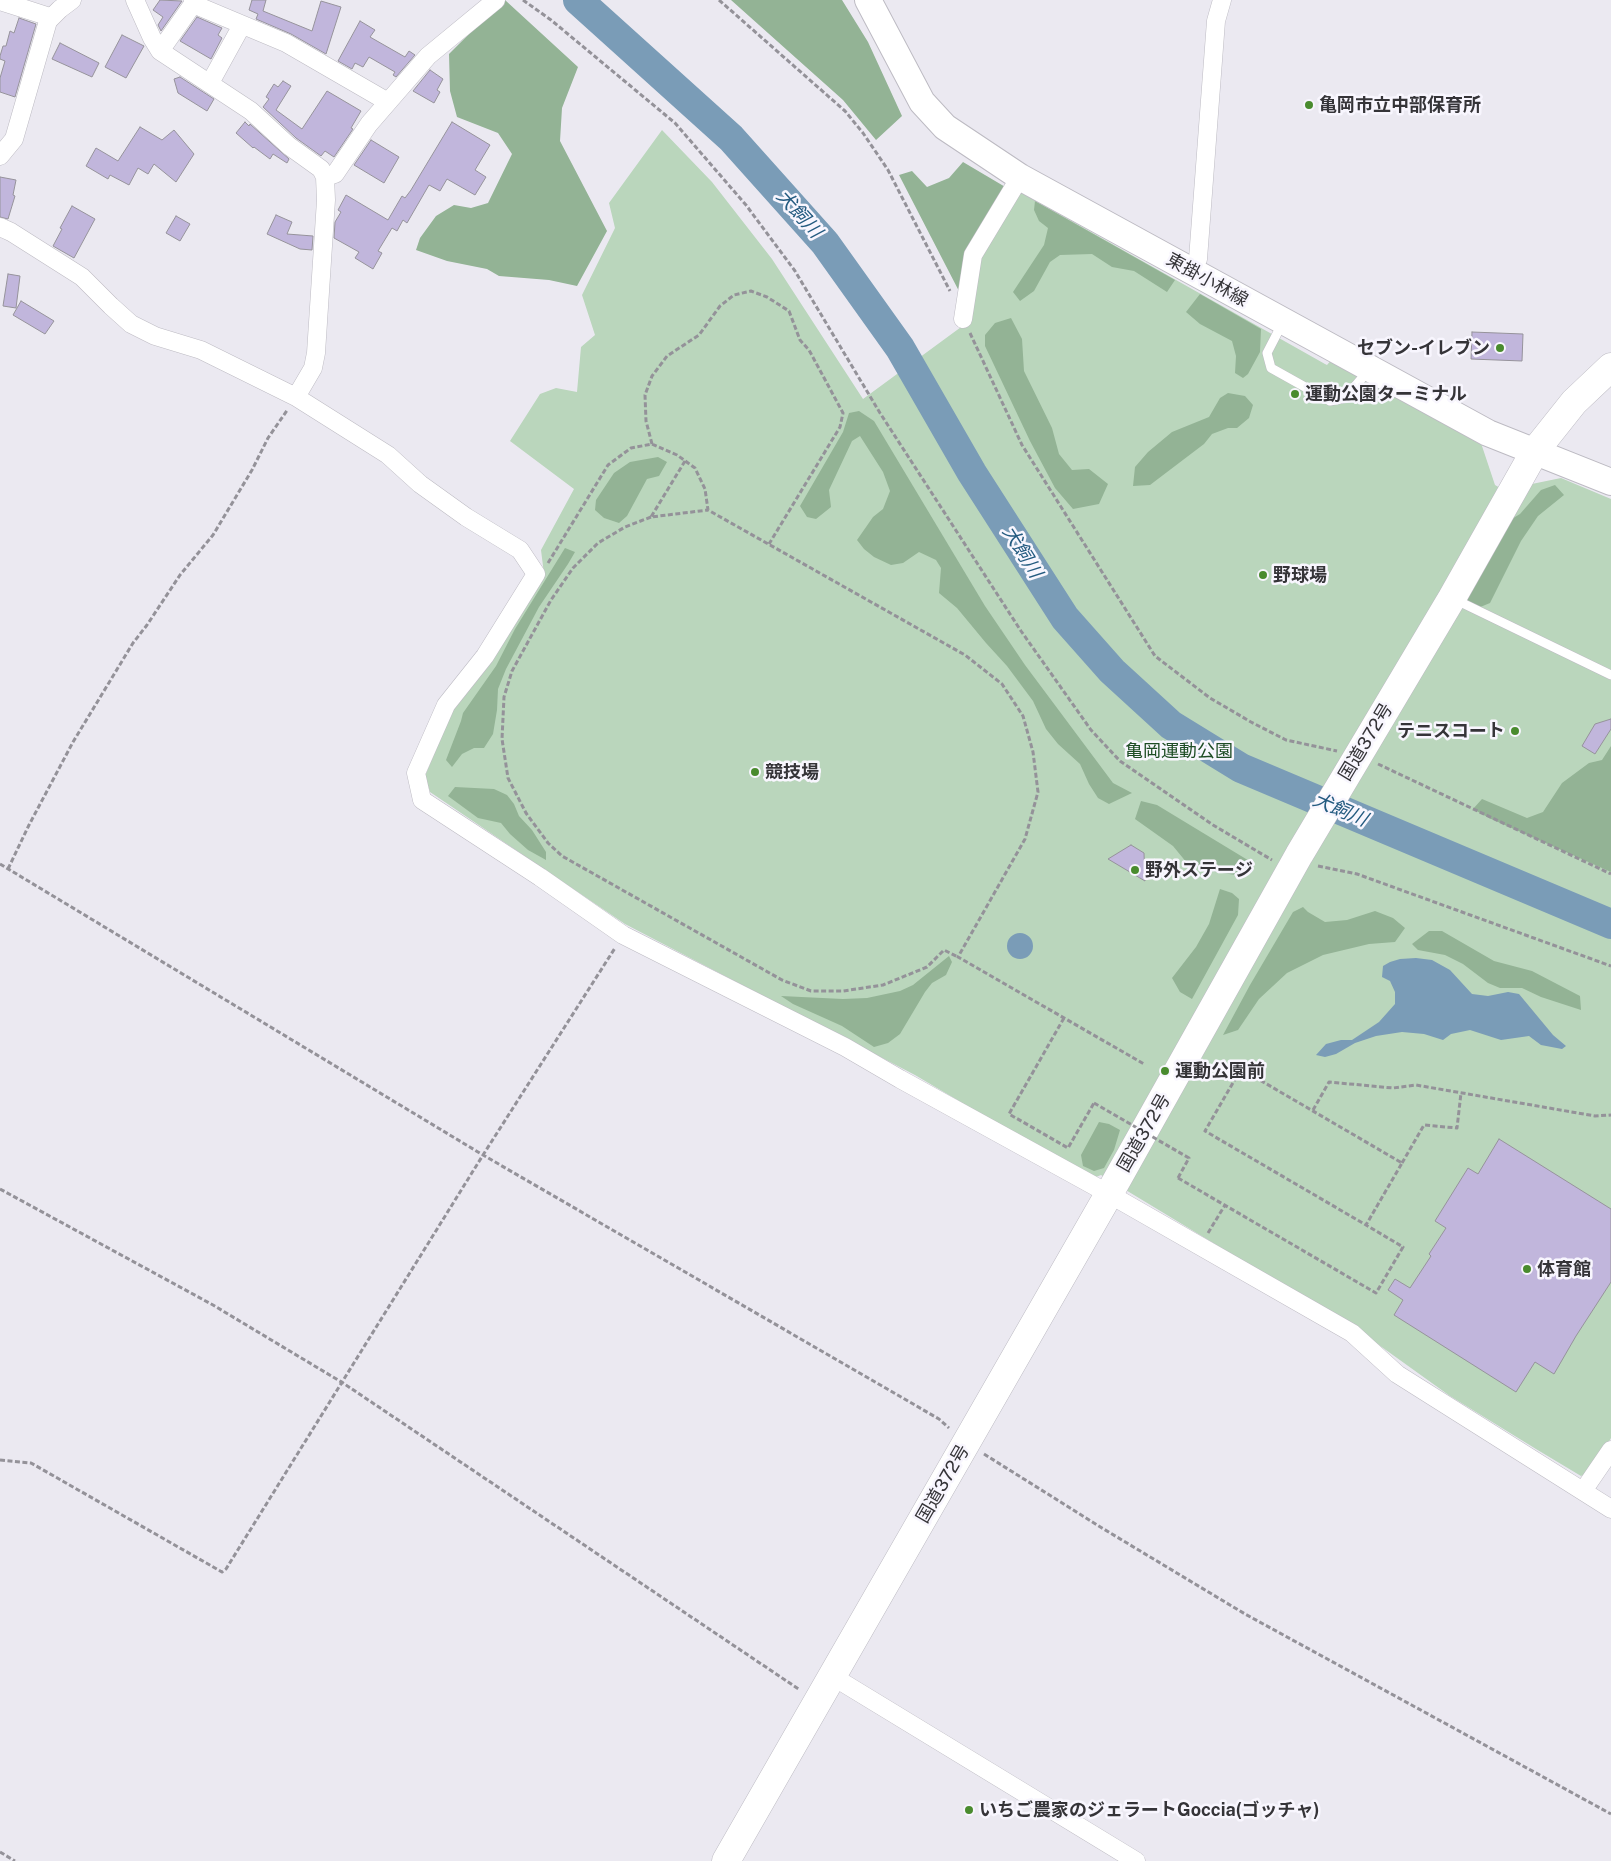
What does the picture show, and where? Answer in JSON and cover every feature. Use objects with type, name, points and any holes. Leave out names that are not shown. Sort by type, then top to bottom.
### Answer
[{"type":"highway","name":"国道372号","points":[[726,1861],[1109,1194],[1295,863],[1452,598],[1535,451],[1574,402],[1611,367]]},
{"type":"main road","name":"東掛小林線","points":[[868,0],[922,102],[945,127],[1020,177],[1488,433],[1611,482]]},
{"type":"street","points":[[0,156],[14,139],[50,17],[72,0]]},
{"type":"street","points":[[135,0],[160,51],[210,82],[251,111],[289,146],[321,169],[325,177],[326,200],[316,353],[313,368],[296,397]]},
{"type":"street","points":[[325,177],[335,174],[369,124],[428,56],[496,0]]},
{"type":"street","points":[[1191,272],[1198,259],[1216,21],[1222,0]]},
{"type":"street","points":[[0,1],[50,17]]},
{"type":"street","points":[[160,51],[193,2],[286,43],[388,102]]},
{"type":"street","points":[[210,82],[242,25]]},
{"type":"street","points":[[963,319],[973,255],[1020,177]]},
{"type":"street","points":[[0,227],[82,277],[131,324],[155,336],[201,350],[296,397],[388,454],[420,484],[466,517],[520,550],[536,574],[485,656],[446,704],[416,773],[422,800],[540,877],[623,935],[845,1047],[1109,1194],[1352,1333],[1397,1374],[1611,1508]]},
{"type":"street","points":[[1584,1491],[1611,1450]]},
{"type":"street","points":[[832,1676],[1136,1861]]},
{"type":"lane","points":[[1282,322],[1267,353],[1272,368],[1330,402],[1345,398],[1370,369]]},
{"type":"lane","points":[[1452,598],[1611,675]]},
{"type":"path","points":[[523,0],[551,20],[675,123],[746,205],[795,271],[880,413],[1021,631],[1091,730],[1120,761],[1213,825],[1295,863],[1357,874],[1611,966]]},
{"type":"path","points":[[719,0],[845,111],[863,133],[888,170],[963,319],[1022,445],[1155,656],[1210,698],[1286,740],[1354,762],[1611,874]]},
{"type":"path","points":[[652,444],[646,421],[645,395],[652,376],[666,356],[699,335],[720,306],[734,294],[751,291],[767,297],[789,311],[800,340],[827,382],[843,413],[840,428],[769,544]]},
{"type":"path","points":[[8,869],[29,825],[74,742],[133,643],[180,575],[213,535],[252,470],[268,438],[296,397]]},
{"type":"path","points":[[544,570],[608,465],[630,448],[652,444],[695,468],[705,489],[708,510]]},
{"type":"path","points":[[651,517],[685,461]]},
{"type":"path","points":[[958,957],[1025,839],[1038,792],[1033,752],[1023,716],[1002,684],[965,656],[708,510],[651,517],[625,527],[598,543],[573,568],[551,600],[512,671],[504,698],[502,739],[508,778],[526,813],[548,843],[562,856],[782,980],[811,991],[843,991],[883,986],[927,967],[944,950],[1144,1064]]},
{"type":"path","points":[[0,864],[484,1155],[939,1420],[966,1443],[1245,1614],[1611,1814]]},
{"type":"path","points":[[0,1460],[31,1463],[222,1572],[343,1383],[623,935]]},
{"type":"path","points":[[1064,1018],[1009,1114],[1068,1148],[1094,1103],[1189,1158],[1178,1178],[1376,1293],[1403,1247],[1205,1131],[1241,1068],[1402,1162]]},
{"type":"path","points":[[1313,1110],[1329,1082],[1393,1088],[1416,1085],[1595,1116],[1611,1115]]},
{"type":"path","points":[[1366,1225],[1424,1125],[1457,1128],[1461,1093]]},
{"type":"path","points":[[0,1189],[213,1305],[343,1383],[818,1702]]},
{"type":"path","points":[[1200,1246],[1224,1205]]},
{"type":"path","points":[[0,1852],[15,1861]]},
{"type":"green space","points":[[503,0],[578,67],[562,108],[560,141],[607,231],[577,286],[549,280],[499,276],[487,269],[447,261],[416,250],[420,238],[436,216],[454,205],[471,208],[488,203],[512,154],[498,133],[457,117],[450,91],[449,54]]},
{"type":"green space","points":[[731,0],[842,0],[868,42],[902,116],[876,140],[843,100]]},
{"type":"green space","name":"亀岡運動公園","points":[[662,130],[712,182],[772,259],[863,399],[972,319],[980,256],[1020,192],[1325,364],[1327,365],[1333,358],[1480,440],[1495,485],[1519,499],[1527,485],[1561,478],[1611,499],[1611,1438],[1593,1470],[1581,1476],[1450,1396],[1365,1335],[1101,1175],[1091,1179],[915,1075],[625,924],[430,792],[425,776],[451,713],[491,663],[544,574],[541,550],[574,489],[510,441],[540,394],[556,388],[577,392],[581,347],[595,335],[582,295],[615,228],[609,203]]},
{"type":"green space","points":[[963,162],[1007,188],[962,297],[899,175],[912,171],[927,187],[949,178]]},
{"type":"green space","points":[[1035,201],[1175,280],[1167,292],[1134,271],[1112,267],[1092,254],[1060,255],[1050,262],[1034,291],[1020,301],[1013,292],[1044,245],[1048,228],[1039,221],[1034,210]]},
{"type":"green space","points":[[1200,294],[1261,329],[1260,352],[1248,374],[1243,378],[1235,373],[1236,356],[1232,341],[1200,324],[1186,312]]},
{"type":"green space","points":[[1011,318],[1022,339],[1024,371],[1052,428],[1059,454],[1072,470],[1089,469],[1108,484],[1099,504],[1073,509],[1055,488],[1030,441],[985,346],[985,335],[995,323]]},
{"type":"green space","points":[[1228,393],[1245,396],[1253,405],[1249,418],[1237,428],[1228,428],[1212,434],[1204,444],[1150,485],[1133,486],[1135,467],[1148,452],[1172,432],[1209,417],[1220,398]]},
{"type":"green space","points":[[859,411],[874,421],[985,606],[1025,665],[1113,783],[1132,793],[1109,804],[1098,798],[1080,764],[1058,744],[1046,729],[1033,701],[1007,666],[957,608],[939,593],[941,568],[936,560],[919,552],[903,563],[891,565],[874,557],[857,540],[873,517],[883,509],[890,491],[883,472],[860,436],[852,441],[829,490],[831,507],[816,519],[807,517],[800,506],[843,432],[849,413]]},
{"type":"green space","points":[[658,457],[667,462],[659,476],[647,479],[627,516],[619,523],[604,518],[595,510],[596,500],[614,473],[630,462]]},
{"type":"green space","points":[[1555,485],[1564,495],[1538,516],[1521,541],[1490,603],[1473,610],[1465,599],[1510,520],[1520,514],[1541,490]]},
{"type":"green space","points":[[565,548],[575,552],[539,607],[506,669],[498,689],[493,734],[484,748],[474,748],[462,754],[452,767],[446,760],[463,713],[496,666],[515,629]]},
{"type":"green space","points":[[1611,746],[1611,872],[1489,818],[1473,809],[1482,799],[1527,818],[1543,812],[1562,783],[1589,763],[1602,760]]},
{"type":"green space","points":[[455,787],[494,789],[507,795],[514,804],[519,816],[532,830],[546,852],[546,860],[528,850],[501,823],[478,818],[448,796]]},
{"type":"green space","points":[[1141,801],[1157,805],[1251,862],[1236,875],[1215,872],[1187,863],[1173,846],[1135,819]]},
{"type":"green space","points":[[1220,889],[1232,893],[1239,899],[1238,915],[1192,999],[1180,992],[1172,978],[1196,947],[1209,924]]},
{"type":"green space","points":[[1303,907],[1325,922],[1347,920],[1375,911],[1393,918],[1405,928],[1395,942],[1369,944],[1323,955],[1287,973],[1259,999],[1238,1030],[1223,1035],[1293,912]]},
{"type":"green space","points":[[1429,931],[1442,931],[1494,961],[1532,971],[1580,996],[1581,1010],[1541,997],[1522,988],[1500,988],[1488,983],[1463,964],[1445,955],[1418,950],[1412,944]]},
{"type":"green space","points":[[949,956],[952,962],[946,975],[932,983],[900,1034],[888,1043],[874,1047],[842,1026],[793,1004],[781,996],[843,999],[867,998],[900,991],[913,985]]},
{"type":"green space","points":[[1099,1122],[1109,1124],[1120,1130],[1114,1150],[1104,1168],[1094,1171],[1083,1166],[1081,1155]]},
{"type":"water","points":[[1020,933],[1029,937],[1033,946],[1029,955],[1020,959],[1011,955],[1007,946],[1011,937]]},
{"type":"water","points":[[1400,959],[1432,960],[1450,970],[1472,994],[1488,996],[1508,992],[1519,994],[1553,1035],[1566,1046],[1562,1049],[1541,1045],[1529,1036],[1501,1040],[1470,1030],[1451,1034],[1443,1040],[1424,1034],[1402,1032],[1376,1036],[1355,1043],[1336,1054],[1325,1057],[1316,1055],[1326,1044],[1341,1040],[1352,1040],[1379,1022],[1395,1004],[1395,992],[1390,981],[1382,977],[1383,966]]},
{"type":"building","points":[[160,0],[182,1],[161,31],[158,25],[163,17],[153,10]]},
{"type":"building","points":[[252,0],[266,0],[263,11],[312,31],[321,1],[341,7],[326,54],[291,34],[256,19],[258,14],[249,10]]},
{"type":"building","points":[[197,17],[222,28],[218,35],[222,38],[211,59],[180,41]]},
{"type":"building","points":[[19,18],[36,24],[15,97],[0,92],[0,78],[5,61],[0,59],[0,56],[3,46],[6,46],[10,31],[14,33]]},
{"type":"building","points":[[360,21],[375,30],[370,37],[405,57],[409,51],[415,55],[396,77],[393,75],[395,72],[369,57],[363,67],[355,63],[352,69],[338,61]]},
{"type":"building","points":[[122,35],[144,46],[126,78],[105,67]]},
{"type":"building","points":[[60,43],[99,63],[92,77],[52,59]]},
{"type":"building","points":[[430,70],[443,79],[437,90],[440,92],[434,103],[413,91]]},
{"type":"building","points":[[180,77],[214,99],[207,111],[178,93],[174,79]]},
{"type":"building","points":[[283,81],[291,86],[276,110],[302,129],[327,91],[361,111],[351,128],[353,129],[334,157],[325,151],[321,156],[296,138],[263,107],[269,99],[266,97],[274,84],[278,87]]},
{"type":"building","points":[[245,122],[249,126],[250,124],[289,159],[287,163],[273,154],[270,159],[253,148],[236,133]]},
{"type":"building","points":[[452,122],[490,145],[475,170],[486,177],[475,195],[447,179],[440,191],[429,185],[407,223],[403,220],[397,231],[392,228],[378,251],[382,253],[373,269],[355,258],[359,252],[334,238],[335,222],[341,212],[338,210],[346,195],[388,220],[402,196],[405,198],[411,190]]},
{"type":"building","points":[[140,127],[162,140],[174,130],[194,154],[176,182],[154,164],[148,174],[138,168],[129,185],[110,175],[108,179],[86,166],[96,148],[118,161]]},
{"type":"building","points":[[371,140],[399,157],[384,183],[354,165]]},
{"type":"building","points":[[0,177],[16,180],[13,195],[15,196],[8,219],[0,217]]},
{"type":"building","points":[[72,206],[95,219],[74,258],[53,246]]},
{"type":"building","points":[[276,215],[292,222],[287,234],[313,236],[312,250],[300,249],[267,234]]},
{"type":"building","points":[[176,216],[190,224],[180,241],[166,233]]},
{"type":"building","points":[[8,274],[20,276],[16,308],[3,306]]},
{"type":"building","points":[[21,301],[54,321],[45,334],[13,315]]},
{"type":"building","points":[[1472,332],[1523,334],[1522,361],[1471,359]]},
{"type":"building","points":[[1611,719],[1611,729],[1595,754],[1582,746],[1595,724]]},
{"type":"building","name":"野外ステージ","points":[[1131,845],[1144,853],[1145,881],[1108,859]]},
{"type":"building","name":"体育館","points":[[1499,1139],[1611,1209],[1611,1282],[1554,1374],[1535,1362],[1516,1392],[1394,1315],[1403,1300],[1388,1290],[1395,1279],[1410,1288],[1431,1256],[1429,1254],[1446,1228],[1435,1221],[1468,1168],[1478,1174]]},
{"type":"waterway","name":"犬飼川","points":[[578,0],[731,138],[825,243],[900,348],[972,473],[1065,618],[1112,671],[1171,725],[1241,768],[1611,924]]},
{"type":"place","name":"亀岡市立中部保育所","points":[[1309,105]]},
{"type":"place","name":"セブン-イレブン","points":[[1500,348]]},
{"type":"place","name":"運動公園ターミナル","points":[[1295,394]]},
{"type":"place","name":"野球場","points":[[1263,575]]},
{"type":"place","name":"テニスコート","points":[[1515,731]]},
{"type":"place","name":"競技場","points":[[755,772]]},
{"type":"place","name":"野外ステージ","points":[[1135,870]]},
{"type":"place","name":"運動公園前","points":[[1165,1071]]},
{"type":"place","name":"体育館","points":[[1527,1269]]},
{"type":"place","name":"いちご農家のジェラートGoccia(ゴッチャ)","points":[[969,1810]]}]
